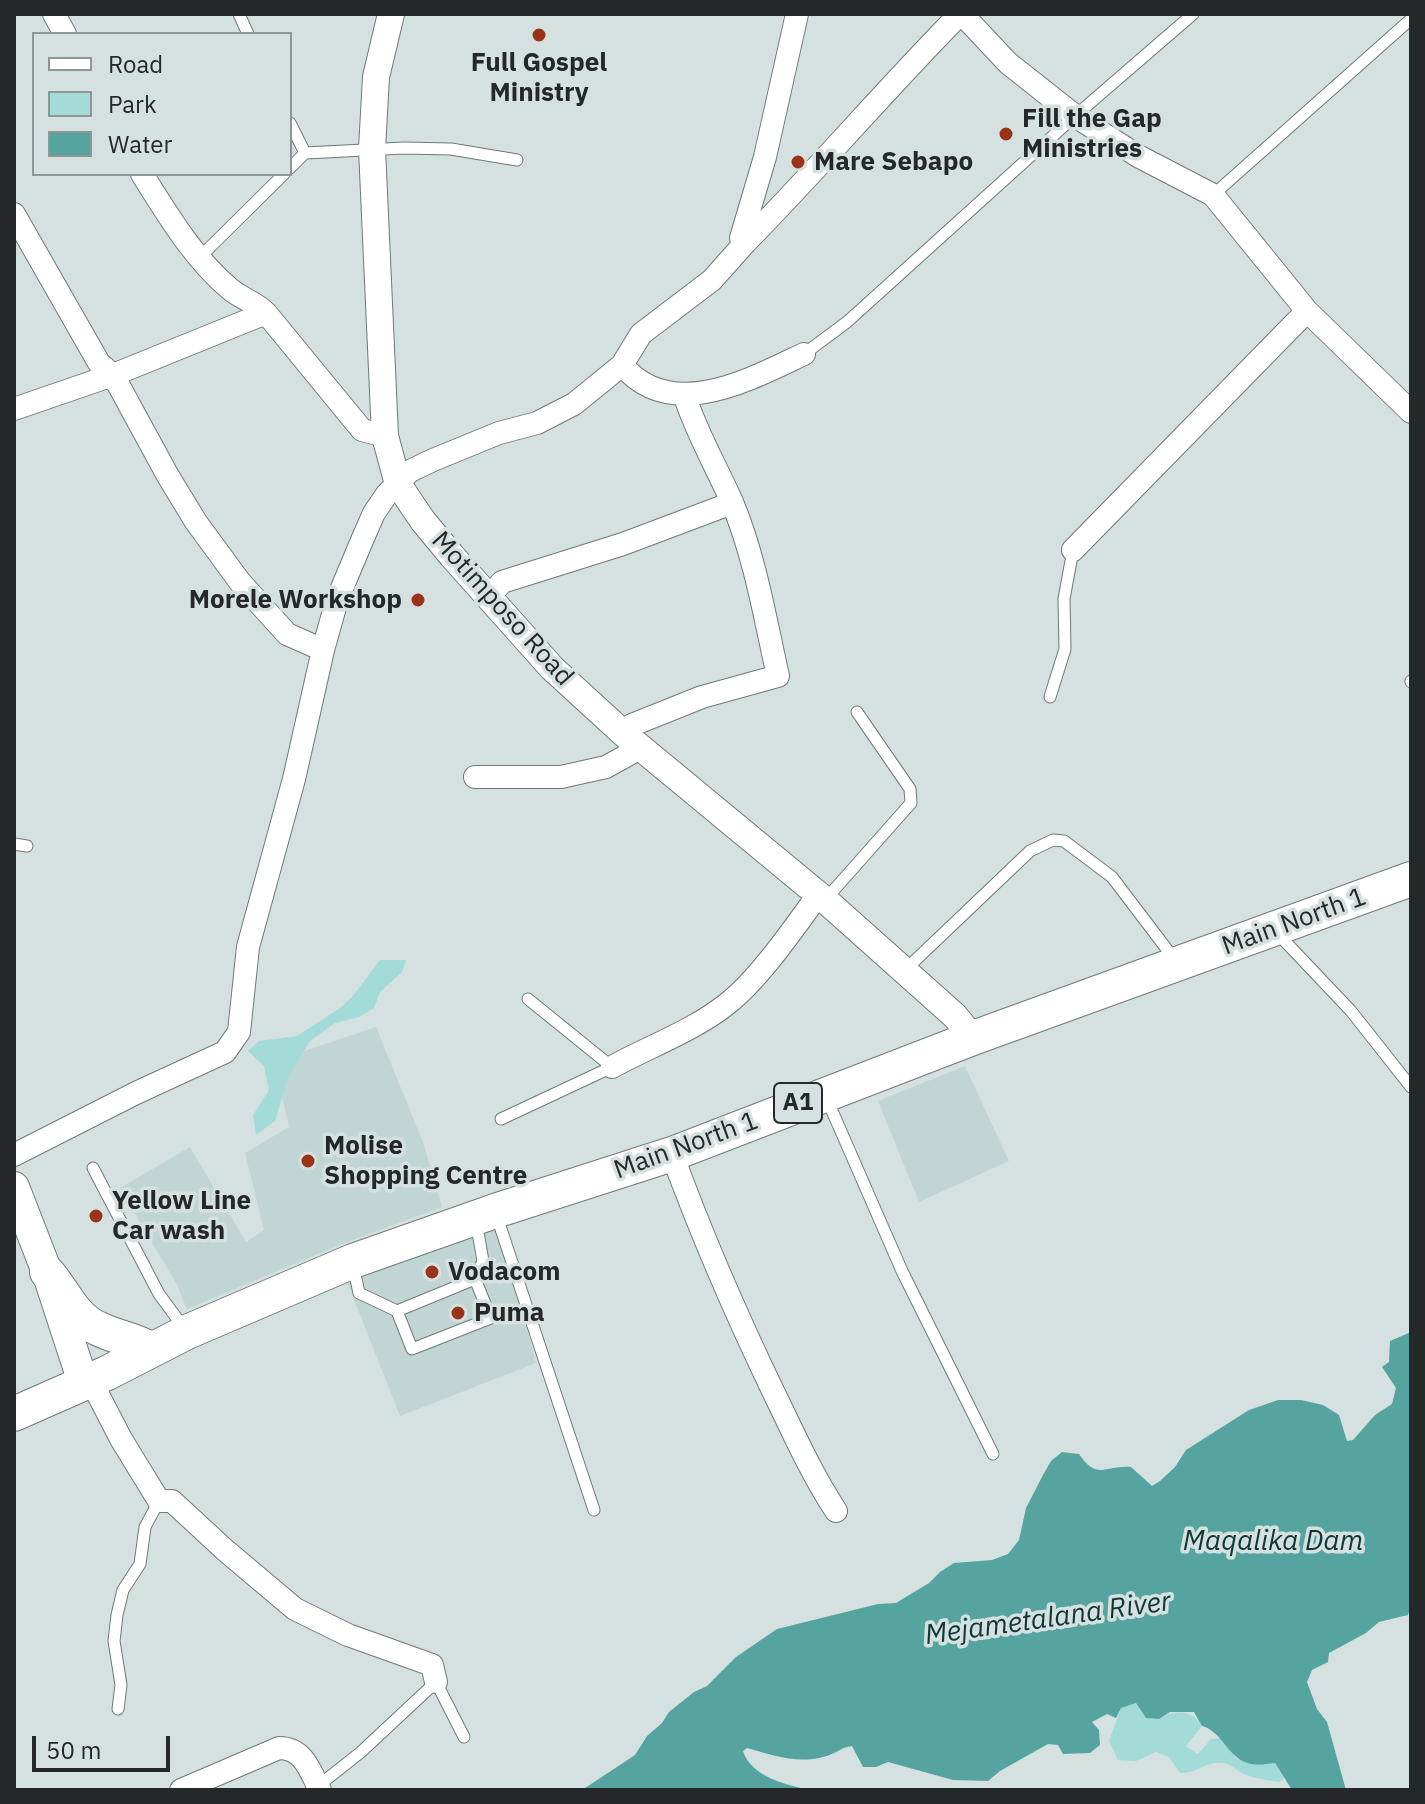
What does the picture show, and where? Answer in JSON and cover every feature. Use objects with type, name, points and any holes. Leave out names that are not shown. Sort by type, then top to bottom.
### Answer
[{"type":"main road","name":"Main North 1","points":[[14,1414],[107,1373],[187,1332],[353,1261],[485,1214],[672,1154],[824,1093],[1411,879]]},
{"type":"main road","points":[[14,1187],[86,1380]]},
{"type":"main road","points":[[47,1272],[61,1287],[76,1313],[94,1327],[139,1342],[150,1349]]},
{"type":"street","points":[[54,14],[64,32]]},
{"type":"street","name":"Motimposo Road","points":[[391,14],[376,77],[372,149],[385,436],[398,484],[423,521],[552,668],[631,741],[822,897],[955,1016],[973,1038]]},
{"type":"street","points":[[744,244],[741,238],[765,157],[797,14]]},
{"type":"street","points":[[14,1155],[225,1052],[239,1032],[248,947],[294,779],[337,600],[374,513],[398,484],[410,471],[433,460],[499,433],[537,423],[574,404],[622,365],[641,334],[712,280],[793,195],[890,85],[961,14],[1008,63],[1075,116],[1138,156],[1213,195],[1307,311],[1411,412]]},
{"type":"street","points":[[143,176],[200,257],[232,290],[256,302],[362,430],[385,436]]},
{"type":"street","points":[[14,214],[99,363],[113,375],[196,522],[240,582],[287,634],[323,650]]},
{"type":"street","points":[[1073,550],[1307,311]]},
{"type":"street","points":[[14,409],[113,375],[266,313]]},
{"type":"street","points":[[622,365],[635,380],[665,392],[694,395],[734,384],[804,354]]},
{"type":"street","points":[[475,777],[561,777],[606,767],[631,741],[632,725],[702,697],[778,676],[759,587],[732,503],[702,441],[684,394]]},
{"type":"street","points":[[489,597],[502,582],[610,548],[732,503]]},
{"type":"street","points":[[612,1067],[696,1024],[728,1003],[822,897]]},
{"type":"street","points":[[672,1154],[705,1244],[743,1327],[817,1483],[836,1511]]},
{"type":"street","points":[[86,1380],[159,1501],[172,1501],[295,1609],[348,1635],[432,1665],[436,1682]]},
{"type":"street","points":[[181,1790],[279,1748],[290,1748],[305,1759],[319,1788]]},
{"type":"lane","points":[[804,354],[847,322],[1193,14]]},
{"type":"lane","points":[[1213,195],[1411,19]]},
{"type":"lane","points":[[292,127],[305,153]]},
{"type":"lane","points":[[292,166],[305,153],[372,149],[451,149],[517,160]]},
{"type":"lane","points":[[200,257],[282,176]]},
{"type":"lane","points":[[1050,697],[1065,649],[1064,599],[1073,550]]},
{"type":"lane","points":[[822,897],[911,803],[910,789],[857,712]]},
{"type":"lane","points":[[903,972],[1030,851],[1053,840],[1064,841],[1112,877],[1178,963]]},
{"type":"lane","points":[[1273,929],[1351,1011],[1411,1087]]},
{"type":"lane","points":[[501,1119],[612,1067],[528,999]]},
{"type":"lane","points":[[824,1093],[902,1271],[993,1454]]},
{"type":"lane","points":[[93,1168],[159,1294],[187,1332]]},
{"type":"lane","points":[[397,1311],[475,1279],[483,1261],[485,1214]]},
{"type":"lane","points":[[485,1214],[594,1510]]},
{"type":"lane","points":[[353,1261],[359,1293],[397,1311],[412,1349],[491,1318],[475,1279]]},
{"type":"lane","points":[[118,1709],[121,1685],[114,1641],[117,1615],[123,1590],[140,1564],[145,1527],[159,1501]]},
{"type":"lane","points":[[319,1788],[436,1682],[464,1737]]},
{"type":"shaded area","points":[[376,1027],[423,1142],[442,1207],[342,1244],[187,1309],[176,1283],[120,1188],[190,1147],[246,1242],[264,1230],[245,1153],[289,1127],[274,1061]]},
{"type":"shaded area","points":[[965,1066],[1009,1161],[919,1202],[878,1101]]},
{"type":"shaded area","points":[[498,1222],[536,1363],[400,1416],[345,1277]]},
{"type":"green space","points":[[380,960],[406,960],[402,972],[380,992],[374,1008],[359,1017],[335,1023],[310,1041],[288,1077],[275,1121],[256,1135],[253,1115],[269,1090],[264,1066],[248,1051],[259,1041],[297,1036],[340,1008]]},
{"type":"green space","points":[[1136,1703],[1146,1718],[1159,1719],[1182,1713],[1198,1720],[1202,1726],[1186,1746],[1198,1754],[1211,1739],[1221,1738],[1236,1758],[1275,1763],[1284,1778],[1279,1782],[1254,1777],[1221,1763],[1180,1773],[1169,1757],[1156,1752],[1136,1761],[1118,1760],[1109,1741],[1121,1708]]},
{"type":"water","name":"Maqalika Dam","points":[[1411,1332],[1411,1606],[1408,1615],[1379,1622],[1366,1633],[1329,1653],[1328,1662],[1312,1670],[1307,1682],[1317,1709],[1327,1722],[1346,1790],[1292,1790],[1275,1763],[1254,1764],[1241,1760],[1215,1733],[1202,1726],[1194,1712],[1170,1712],[1159,1719],[1146,1718],[1136,1703],[1121,1708],[1116,1718],[1107,1714],[1092,1722],[1099,1730],[1100,1745],[1090,1753],[1063,1754],[1058,1745],[1048,1744],[988,1781],[953,1780],[888,1762],[876,1767],[863,1767],[852,1746],[827,1756],[804,1760],[747,1748],[743,1751],[747,1760],[762,1773],[810,1790],[582,1790],[635,1755],[669,1712],[707,1686],[736,1657],[777,1629],[878,1604],[896,1603],[954,1563],[992,1560],[1008,1554],[1019,1540],[1026,1508],[1043,1475],[1051,1461],[1062,1452],[1079,1454],[1097,1469],[1131,1467],[1152,1486],[1175,1467],[1186,1450],[1249,1410],[1278,1400],[1301,1400],[1323,1405],[1339,1415],[1347,1441],[1353,1440],[1375,1415],[1392,1404],[1396,1388],[1382,1367],[1389,1362],[1390,1341]]},
{"type":"place","name":"Full Gospel Ministry","points":[[539,35]]},
{"type":"place","name":"Fill the Gap Ministries","points":[[1006,134]]},
{"type":"place","name":"Mare Sebapo","points":[[798,162]]},
{"type":"place","name":"Morele Workshop","points":[[418,600]]},
{"type":"place","name":"Molise Shopping Centre","points":[[308,1161]]},
{"type":"place","name":"Yellow Line Car wash","points":[[96,1216]]},
{"type":"place","name":"Vodacom","points":[[432,1272]]},
{"type":"place","name":"Puma","points":[[458,1313]]},
{"type":"water label","name":"Mejametalana River","points":[[1048,1619]]}]
